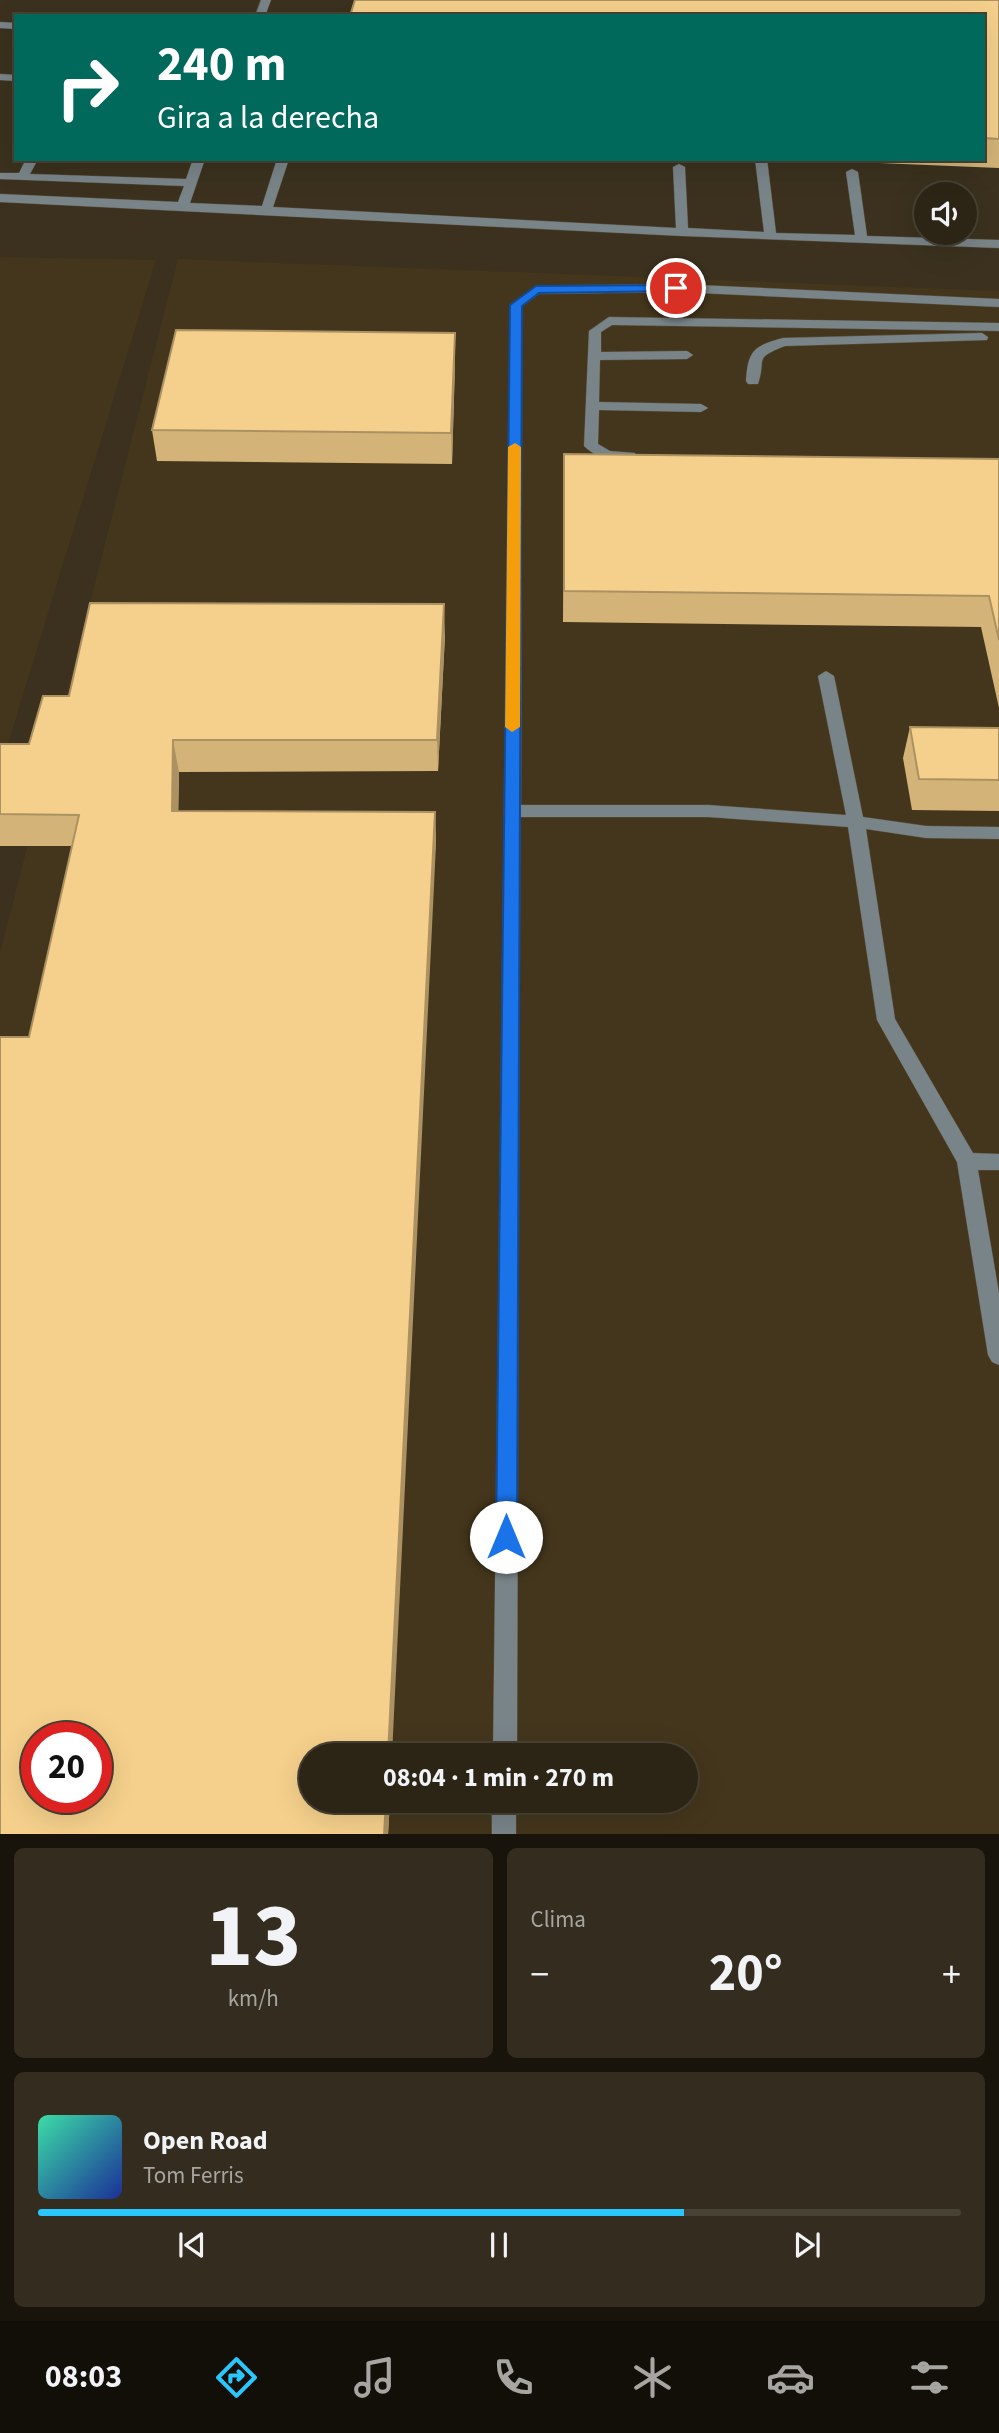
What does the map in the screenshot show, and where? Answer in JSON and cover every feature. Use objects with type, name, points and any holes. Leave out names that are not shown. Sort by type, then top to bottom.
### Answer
[{"type":"lane","points":[[23,177],[31,161]]},
{"type":"lane","points":[[183,206],[198,161]]},
{"type":"lane","points":[[266,211],[282,161]]},
{"type":"lane","points":[[761,161],[770,236]]},
{"type":"lane","points":[[679,167],[682,232]]},
{"type":"lane","points":[[852,172],[862,239]]},
{"type":"lane","points":[[0,176],[189,183]]},
{"type":"lane","points":[[0,198],[682,232],[999,244]]},
{"type":"lane","points":[[505,1743],[516,305],[536,290],[676,288],[999,303]]},
{"type":"lane","points":[[647,456],[607,455],[591,446],[595,331],[609,321],[999,327]]},
{"type":"lane","points":[[753,381],[754,359],[763,350],[783,342],[948,339],[999,335]]},
{"type":"lane","points":[[594,356],[687,355]]},
{"type":"lane","points":[[593,406],[701,408]]},
{"type":"lane","points":[[826,676],[856,822],[886,1020],[967,1161],[999,1354]]},
{"type":"lane","points":[[512,811],[708,810],[856,822],[926,832],[999,833]]},
{"type":"lane","points":[[967,1161],[999,1162]]},
{"type":"lane","points":[[504,1813],[504,1834]]},
{"type":"shaded area","points":[[0,257],[156,260],[0,770]]},
{"type":"shaded area","points":[[178,259],[999,291],[999,1834],[0,1834],[0,953]]},
{"type":"building","points":[[355,0],[999,0],[999,139],[985,138],[985,14],[351,14]]},
{"type":"building","points":[[176,330],[455,333],[451,433],[152,430]]},
{"type":"building","points":[[564,454],[999,459],[999,640],[989,596],[564,591]]},
{"type":"building","points":[[90,603],[444,604],[437,740],[173,740],[172,811],[435,812],[389,1743],[299,1743],[299,1813],[385,1813],[384,1834],[0,1834],[0,1037],[29,1037],[79,815],[0,814],[0,744],[29,744],[43,696],[69,696]]},
{"type":"building","points":[[910,727],[999,728],[999,780],[919,779]]},
{"type":"slow traffic","points":[[512,727],[515,447]]},
{"type":"route","points":[[506,1537],[516,305],[536,290],[676,288]]}]
